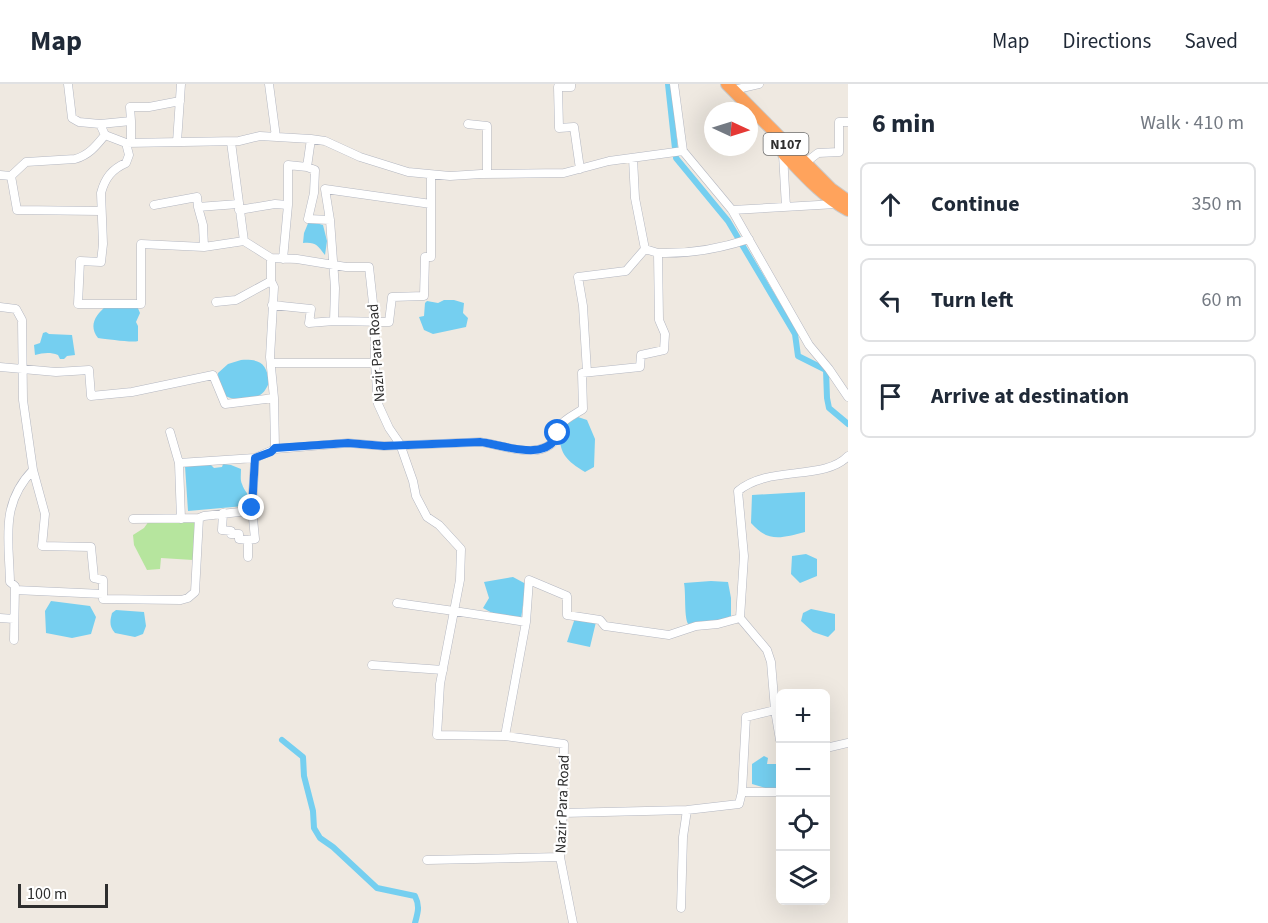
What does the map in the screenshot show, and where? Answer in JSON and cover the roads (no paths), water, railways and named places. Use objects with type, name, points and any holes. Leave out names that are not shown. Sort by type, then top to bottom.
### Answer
[{"type":"highway","points":[[718,84],[735,102]]},
{"type":"highway","name":"N107","points":[[734,86],[844,205]]},
{"type":"highway","name":"N107","points":[[758,127],[808,180],[844,205]]},
{"type":"street","points":[[68,84],[72,118],[79,122],[100,124],[132,121]]},
{"type":"street","points":[[177,142],[181,84]]},
{"type":"street","points":[[269,84],[276,137]]},
{"type":"street","points":[[571,84],[571,87],[558,87],[559,128],[574,127],[580,169]]},
{"type":"street","points":[[674,84],[683,151],[732,210],[809,345],[830,369],[848,397]]},
{"type":"street","points":[[734,86],[759,84]]},
{"type":"street","points":[[180,101],[149,107],[130,107],[132,121],[129,155],[126,163],[114,168],[102,186],[103,253],[101,262],[80,261],[78,304],[141,304],[141,244],[204,247],[244,241],[231,142]]},
{"type":"street","points":[[805,163],[818,153],[839,152],[839,122],[848,122]]},
{"type":"street","points":[[100,124],[105,135],[129,143],[231,142],[260,136],[325,141],[360,157],[408,172],[430,176],[564,173],[609,161],[683,151]]},
{"type":"street","points":[[468,124],[487,126],[486,174]]},
{"type":"street","points":[[0,175],[11,176],[26,162],[82,157],[91,151],[105,135]]},
{"type":"street","points":[[307,167],[311,139]]},
{"type":"street","points":[[783,153],[786,207]]},
{"type":"street","points":[[633,158],[635,198],[645,249]]},
{"type":"street","points":[[283,259],[288,205],[288,165],[315,170],[314,193],[308,219],[330,220]]},
{"type":"street","points":[[11,176],[17,210],[101,211]]},
{"type":"street","points":[[272,305],[311,309],[309,323],[389,322],[392,297],[423,297],[425,257],[431,256],[430,176]]},
{"type":"street","points":[[334,321],[335,288],[330,220],[325,189],[430,204]]},
{"type":"street","points":[[154,205],[197,197],[203,225],[204,247]]},
{"type":"street","points":[[198,207],[288,205]]},
{"type":"street","points":[[732,210],[844,205]]},
{"type":"street","points":[[645,249],[658,253],[680,254],[749,239]]},
{"type":"street","name":"Nazir Para Road","points":[[244,241],[271,258],[346,267],[369,267],[375,321],[378,404],[388,428],[400,444],[416,496],[427,517],[439,525],[461,549],[460,580],[453,611]]},
{"type":"street","points":[[587,372],[583,306],[578,277],[626,271],[645,249]]},
{"type":"street","points":[[179,463],[255,458],[275,448],[348,443],[384,446],[480,442],[519,451],[543,448],[556,439],[561,423],[583,410],[582,373],[640,367],[641,355],[664,350],[665,334],[659,320],[658,253]]},
{"type":"street","points":[[271,258],[271,281],[274,288],[270,357],[275,448]]},
{"type":"street","points":[[216,302],[236,300],[271,281]]},
{"type":"street","points":[[0,307],[16,309],[22,320],[22,369],[26,427],[33,470],[45,514],[42,546],[91,547],[94,579],[103,580],[103,599],[181,600],[195,592],[199,518]]},
{"type":"street","points":[[272,363],[375,363]]},
{"type":"street","points":[[0,367],[56,372],[90,370],[91,396],[132,392],[213,375],[225,404],[274,399]]},
{"type":"street","points":[[170,432],[179,463],[181,519]]},
{"type":"street","points":[[776,716],[769,656],[740,618],[744,556],[738,491],[766,477],[841,464],[848,456]]},
{"type":"street","points":[[223,513],[222,530],[231,531],[231,534],[239,534],[239,539],[255,539],[252,508],[255,458]]},
{"type":"street","points":[[14,640],[15,586],[10,582],[4,546],[9,512],[21,483],[33,470]]},
{"type":"street","points":[[133,519],[199,518],[248,511],[252,508]]},
{"type":"street","points":[[248,540],[248,557]]},
{"type":"street","points":[[453,611],[443,670],[437,735],[505,736],[511,693],[526,622],[530,580],[567,596],[567,615],[600,620],[604,626],[669,635],[696,626],[718,624],[740,618]]},
{"type":"street","points":[[15,590],[103,594]]},
{"type":"street","points":[[398,603],[526,622]]},
{"type":"street","points":[[0,618],[14,619]]},
{"type":"street","points":[[372,665],[443,670]]},
{"type":"street","points":[[563,813],[687,810],[738,805],[742,792],[746,717],[775,710]]},
{"type":"street","name":"Nazir Para Road","points":[[505,736],[564,744],[560,857],[573,923]]},
{"type":"street","points":[[830,747],[848,743]]},
{"type":"street","points":[[742,792],[776,792]]},
{"type":"street","points":[[681,908],[683,837],[687,810]]},
{"type":"street","points":[[427,860],[560,857]]},
{"type":"water","points":[[309,221],[323,225],[327,241],[325,255],[316,245],[303,243]]},
{"type":"water","points":[[444,300],[464,303],[463,313],[468,318],[466,327],[433,334],[424,330],[419,317],[424,316],[425,303],[427,301],[438,303]]},
{"type":"water","points":[[106,306],[137,306],[140,313],[136,322],[138,341],[98,338],[94,329],[94,321]]},
{"type":"water","points":[[43,333],[72,335],[75,355],[60,359],[58,355],[52,353],[35,355],[34,345],[40,343]]},
{"type":"water","points":[[241,360],[253,360],[261,364],[266,371],[269,383],[260,395],[238,399],[229,398],[219,382],[218,373],[228,364]]},
{"type":"water","points":[[578,417],[587,420],[595,439],[594,467],[585,472],[568,459],[560,443],[560,428]]},
{"type":"water","points":[[210,464],[214,468],[222,467],[223,464],[241,469],[241,482],[248,496],[244,506],[188,511],[185,466]]},
{"type":"water","points":[[805,492],[805,532],[789,536],[770,536],[751,523],[752,495]]},
{"type":"water","points":[[806,554],[817,559],[817,576],[800,583],[791,574],[792,556]]},
{"type":"water","points":[[513,577],[526,584],[521,619],[494,614],[483,608],[489,598],[484,582]]},
{"type":"water","points":[[728,582],[731,616],[719,621],[688,624],[684,583]]},
{"type":"water","points":[[51,601],[90,606],[96,617],[91,634],[72,638],[46,633],[45,611]]},
{"type":"water","points":[[811,609],[835,614],[835,630],[828,637],[813,632],[801,621],[803,613]]},
{"type":"water","points":[[116,610],[144,612],[146,626],[143,634],[135,637],[115,633],[110,621],[112,613]]},
{"type":"water","points":[[575,618],[596,622],[590,647],[567,642]]},
{"type":"water","points":[[764,756],[768,758],[767,764],[776,764],[776,790],[752,784],[752,764]]},
{"type":"waterway","points":[[668,84],[676,158],[728,221],[795,334],[798,356],[826,370],[829,408],[848,424]]},
{"type":"waterway","points":[[282,740],[303,757],[304,776],[313,811],[314,828],[320,838],[333,847],[377,888],[415,896],[418,903],[415,923]]}]
